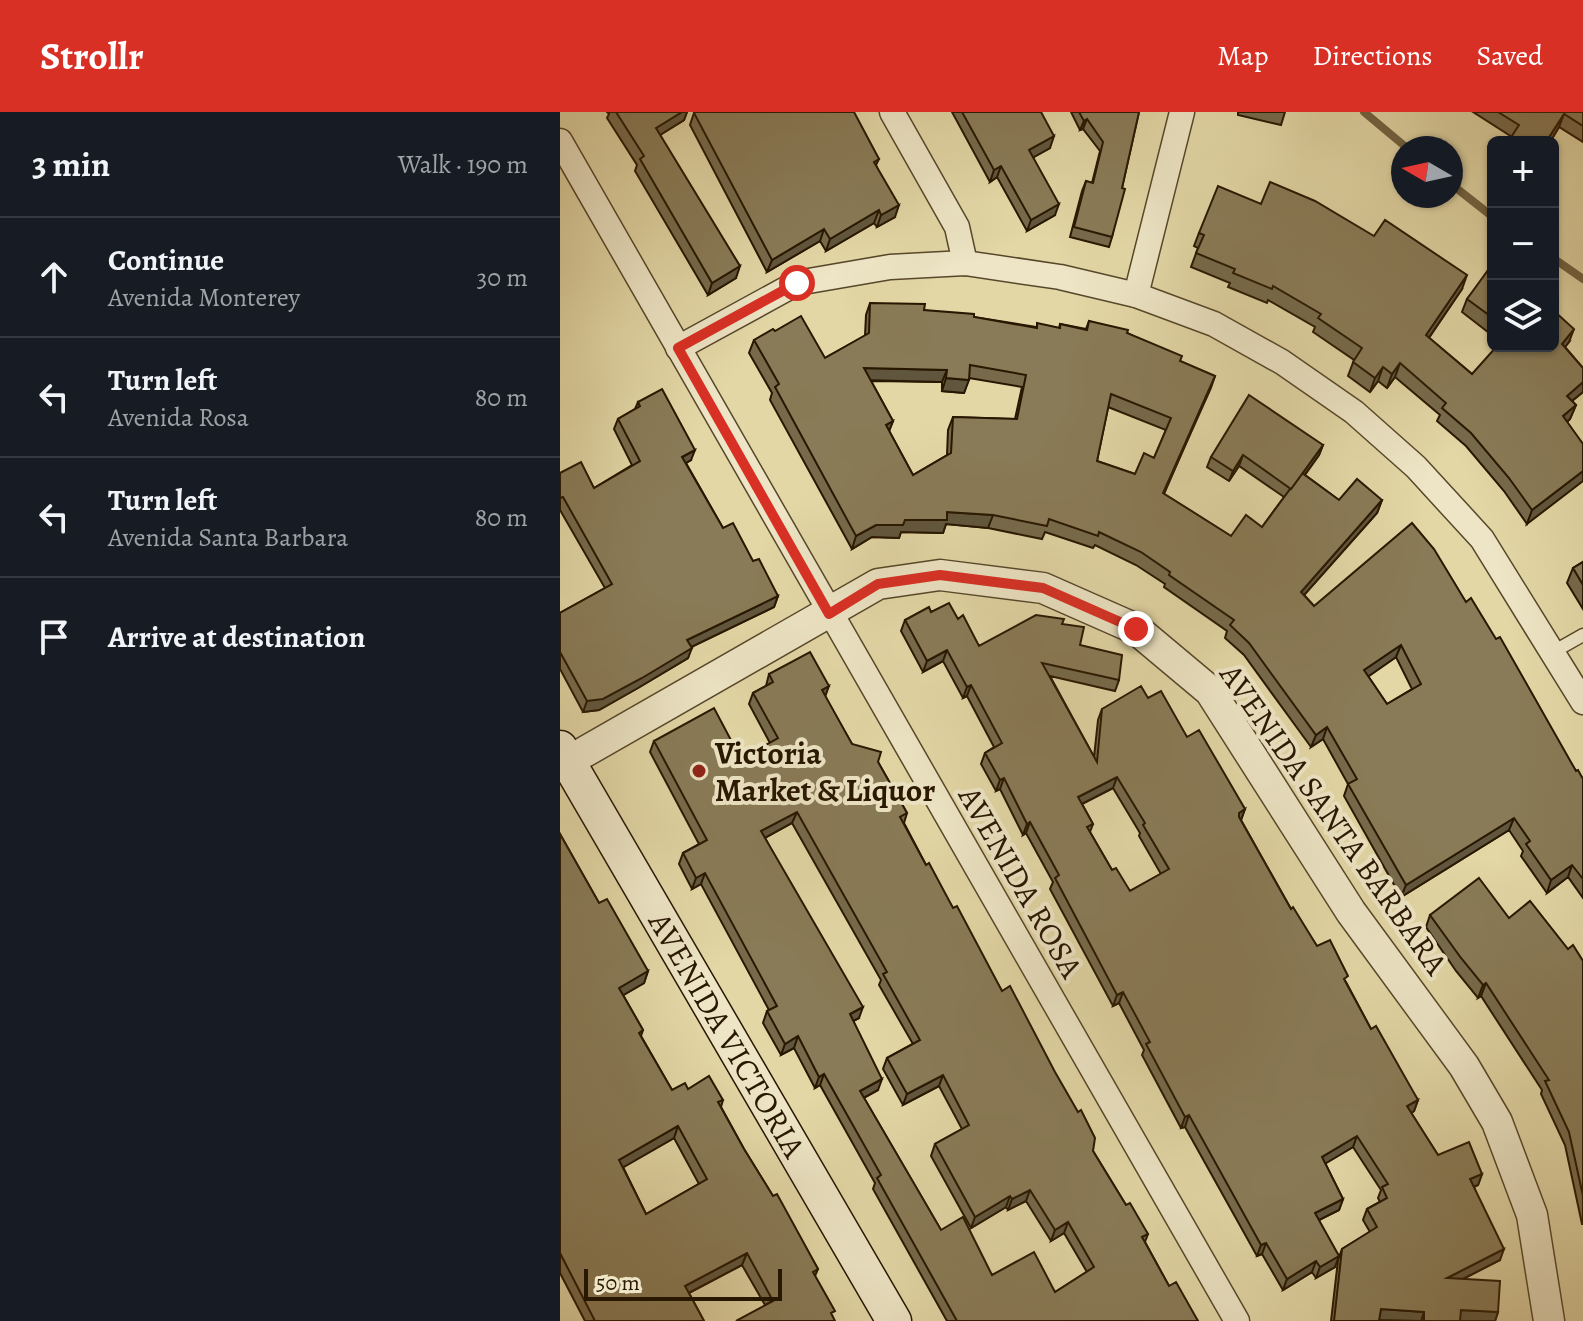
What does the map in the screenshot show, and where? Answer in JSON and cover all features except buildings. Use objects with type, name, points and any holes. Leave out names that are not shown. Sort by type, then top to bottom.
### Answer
[{"type":"main road","name":"AVENIDA VICTORIA","points":[[563,758],[894,1321]]},
{"type":"street","points":[[892,112],[957,227],[965,263]]},
{"type":"street","points":[[1136,295],[1182,112]]},
{"type":"street","name":"AVENIDA ROSA","points":[[560,141],[1237,1321]]},
{"type":"street","points":[[678,348],[797,283],[890,267],[965,263],[1060,277],[1136,295],[1214,324],[1282,362],[1354,412],[1416,467],[1482,539],[1583,702]]},
{"type":"street","name":"AVENIDA SANTA BARBARA","points":[[563,758],[829,614],[878,584],[940,575],[1043,588],[1136,629],[1210,691],[1351,912],[1464,1066],[1497,1122],[1532,1215],[1549,1321]]},
{"type":"lane","points":[[1553,652],[1583,635]]},
{"type":"waterway","points":[[1364,112],[1393,136]]},
{"type":"waterway","points":[[1463,193],[1487,212]]},
{"type":"waterway","points":[[1559,262],[1583,279]]},
{"type":"place","name":"Victoria Market & Liquor","points":[[699,771]]},
{"type":"route","points":[[797,283],[678,348],[829,614],[878,584],[940,575],[1043,588],[1136,629]]}]
